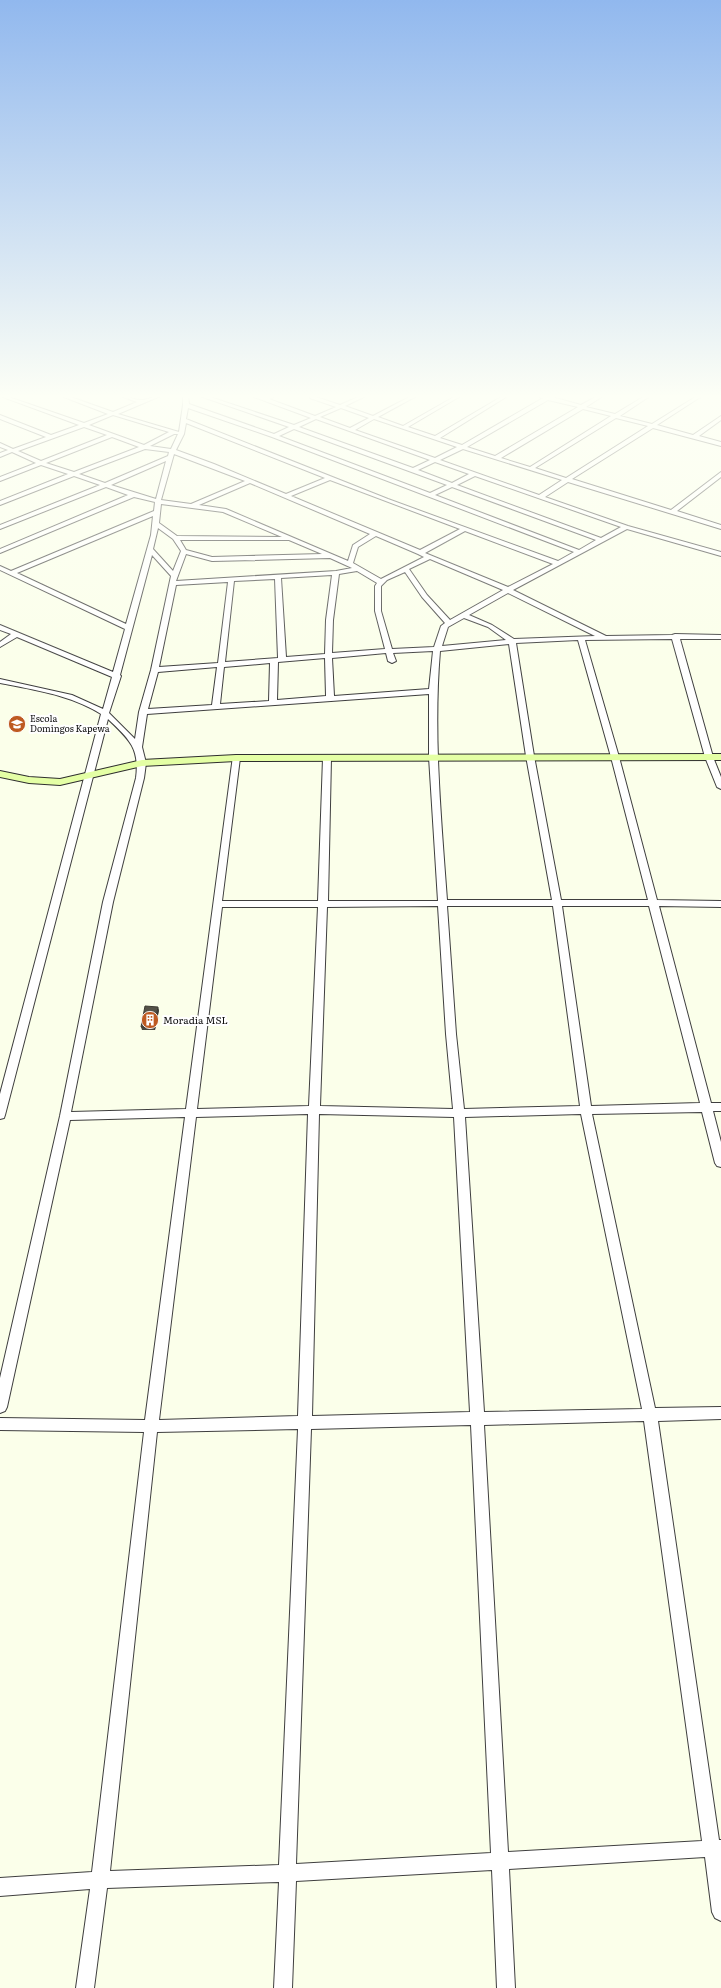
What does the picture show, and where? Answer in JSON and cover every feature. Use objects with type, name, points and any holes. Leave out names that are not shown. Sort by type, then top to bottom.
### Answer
[{"type":"main road","points":[[0,774],[29,780],[60,782],[142,763],[236,758],[530,756],[721,757]]},
{"type":"street","points":[[0,503],[42,487]]},
{"type":"street","points":[[0,527],[102,487]]},
{"type":"street","points":[[106,487],[158,501],[224,510],[333,556],[381,582]]},
{"type":"street","points":[[0,1115],[88,776],[150,549],[162,487]]},
{"type":"street","points":[[192,506],[237,487]]},
{"type":"street","points":[[264,487],[508,590],[604,637]]},
{"type":"street","points":[[286,496],[309,487]]},
{"type":"street","points":[[353,487],[557,564]]},
{"type":"street","points":[[409,487],[579,552]]},
{"type":"street","points":[[431,495],[449,487]]},
{"type":"street","points":[[458,487],[600,540]]},
{"type":"street","points":[[511,487],[626,527],[721,554]]},
{"type":"street","points":[[540,497],[556,487]]},
{"type":"street","points":[[589,487],[721,527]]},
{"type":"street","points":[[672,512],[705,487]]},
{"type":"street","points":[[0,551],[133,495]]},
{"type":"street","points":[[0,497],[10,499]]},
{"type":"street","points":[[12,573],[157,512]]},
{"type":"street","points":[[156,524],[175,538],[184,551],[212,559],[333,556]]},
{"type":"street","points":[[506,1988],[460,1114],[451,1034],[433,757],[433,691],[437,649],[445,626],[449,622],[626,527]]},
{"type":"street","points":[[420,553],[465,529]]},
{"type":"street","points":[[350,564],[354,546],[375,534]]},
{"type":"street","points":[[175,538],[292,539]]},
{"type":"street","points":[[150,549],[174,579]]},
{"type":"street","points":[[0,1407],[65,1116],[108,902],[140,778],[142,763],[138,747],[143,712],[155,670],[162,629],[174,579],[184,551]]},
{"type":"street","points":[[392,661],[378,611],[378,586],[381,582],[429,557]]},
{"type":"street","points":[[0,568],[129,628]]},
{"type":"street","points":[[174,579],[230,580],[278,578],[336,573],[357,569]]},
{"type":"street","points":[[406,569],[424,596],[449,622]]},
{"type":"street","points":[[330,699],[327,656],[331,596],[336,573]]},
{"type":"street","points":[[273,702],[278,660],[278,578]]},
{"type":"street","points":[[216,706],[230,580]]},
{"type":"street","points":[[439,611],[465,614],[490,626],[512,641],[530,756],[558,904],[586,1111],[650,1414],[716,1848],[721,1912]]},
{"type":"street","points":[[0,627],[116,676]]},
{"type":"street","points":[[0,645],[16,634]]},
{"type":"street","points":[[675,636],[709,757],[721,787]]},
{"type":"street","points":[[155,670],[388,651],[437,649],[512,641],[604,637],[721,636]]},
{"type":"street","points":[[581,638],[615,757],[721,1163]]},
{"type":"street","points":[[0,680],[64,695],[106,713],[138,747]]},
{"type":"street","points":[[143,712],[433,691]]},
{"type":"street","points":[[85,1988],[100,1880],[151,1426],[192,1114],[236,758]]},
{"type":"street","points":[[283,1988],[305,1422],[314,1110],[323,903],[327,758]]},
{"type":"street","points":[[217,904],[442,902],[721,904]]},
{"type":"street","points":[[65,1116],[314,1110],[460,1114],[721,1107]]},
{"type":"street","points":[[0,1424],[151,1426],[721,1413]]},
{"type":"street","points":[[0,1887],[100,1880],[288,1873],[716,1848]]},
{"type":"building","name":"Moradia MSL","points":[[145,1006],[158,1007],[154,1027],[141,1027]]},
{"type":"place","name":"Escola Domingos Kapewa","points":[[17,724]]},
{"type":"place","name":"Moradia MSL","points":[[150,1020]]}]
